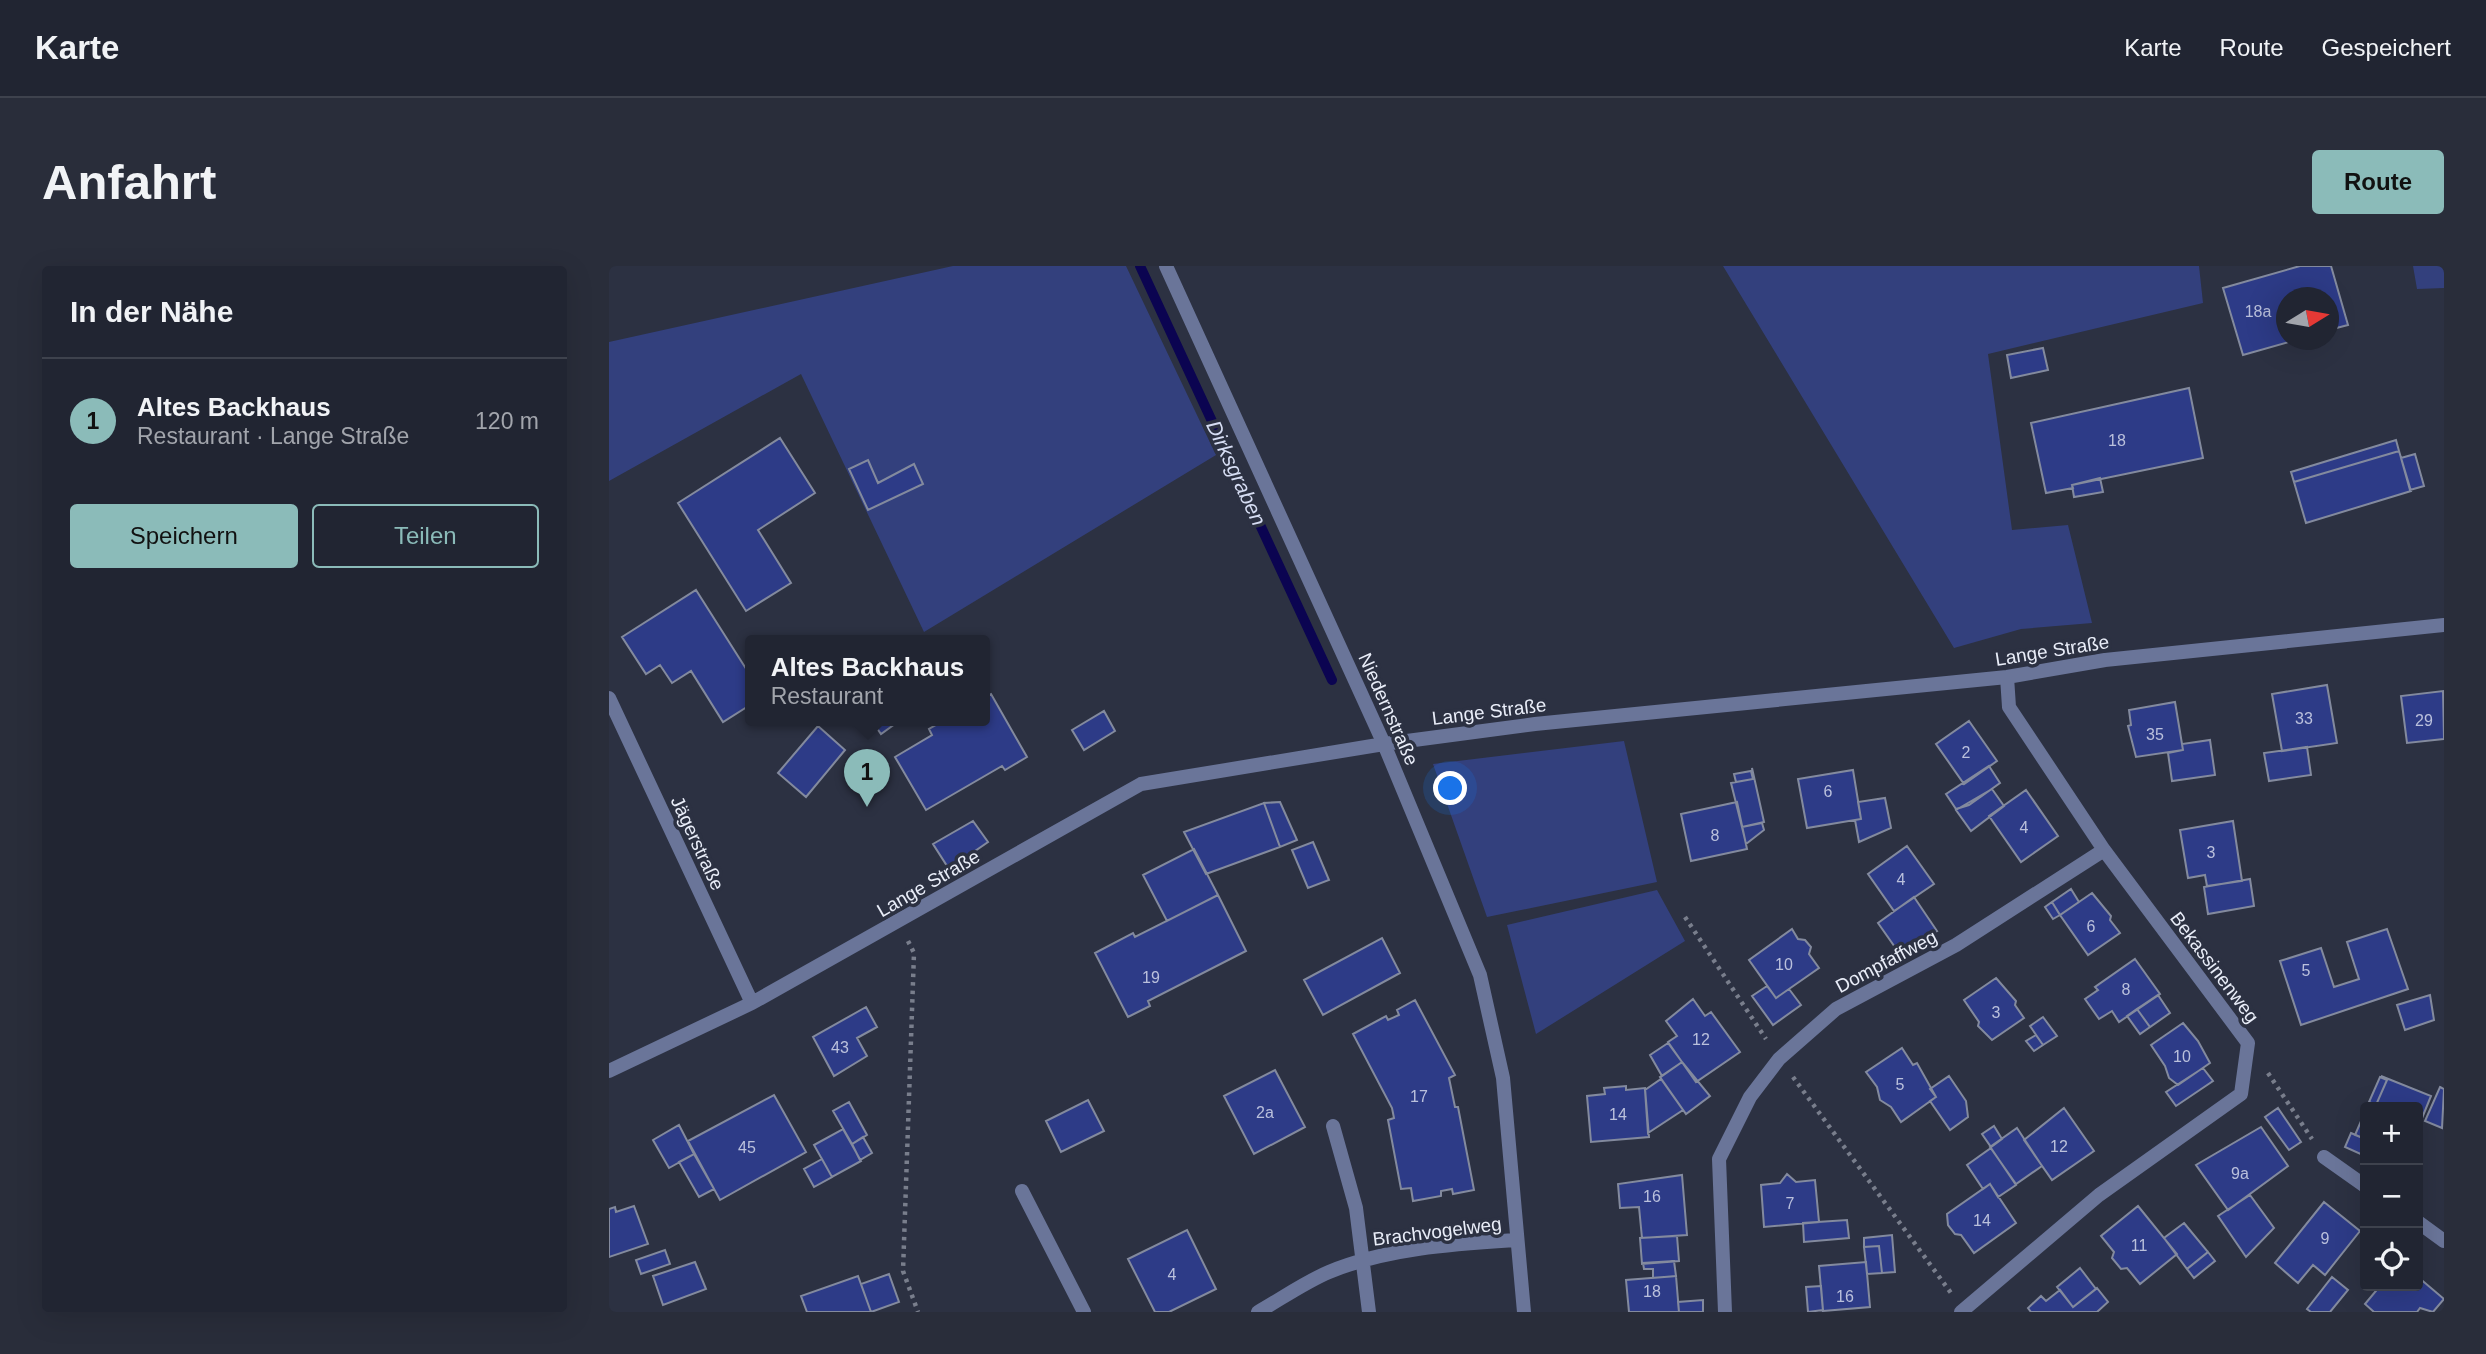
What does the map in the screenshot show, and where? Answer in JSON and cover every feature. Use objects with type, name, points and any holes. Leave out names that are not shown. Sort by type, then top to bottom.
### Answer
[{"type":"street","name":"Niedernstraße","points":[[1165,266],[1384,744],[1480,975],[1503,1078],[1524,1312]]},
{"type":"street","name":"Lange Straße","points":[[609,1071],[752,1003],[1141,784],[1384,744],[1535,724],[2007,677],[2105,660],[2444,625]]},
{"type":"street","name":"Bekassinenweg","points":[[1962,1311],[2099,1195],[2241,1094],[2248,1042],[2103,850],[2009,707],[2007,677]]},
{"type":"street","name":"Jägerstraße","points":[[609,698],[752,1003]]},
{"type":"street","name":"Dompfaffweg","points":[[1725,1312],[1719,1159],[1749,1097],[1779,1059],[1836,1009],[1956,945],[2103,850]]},
{"type":"street","name":"Brachvogelweg","points":[[1333,1126],[1356,1208],[1369,1312]]},
{"type":"street","points":[[2324,1157],[2360,1182]]},
{"type":"street","points":[[1022,1191],[1084,1312]]},
{"type":"street","points":[[2423,1226],[2444,1241]]},
{"type":"street","name":"Brachvogelweg","points":[[1258,1312],[1327,1272],[1364,1260],[1459,1244],[1516,1240]]},
{"type":"path","points":[[1685,917],[1779,1059],[1962,1311]]},
{"type":"path","points":[[900,921],[914,953],[903,1271],[918,1312]]},
{"type":"path","points":[[2248,1042],[2324,1157]]},
{"type":"shaded area","points":[[953,266],[1126,266],[1216,455],[924,632],[801,374],[609,481],[609,342]]},
{"type":"shaded area","points":[[1723,266],[2199,266],[2203,303],[1988,354],[2012,530],[2068,525],[2092,623],[2021,629],[1954,648]]},
{"type":"shaded area","points":[[2413,266],[2444,266],[2444,288],[2417,289]]},
{"type":"shaded area","points":[[1624,741],[1657,882],[1487,917],[1433,764]]},
{"type":"shaded area","points":[[1657,890],[1685,941],[1536,1034],[1507,925]]},
{"type":"building","points":[[2300,266],[2331,266],[2337,287],[2276,287],[2276,346],[2243,355],[2223,288]]},
{"type":"building","points":[[2339,294],[2348,325],[2339,327]]},
{"type":"building","points":[[2043,348],[2048,370],[2011,378],[2007,355]]},
{"type":"building","points":[[2189,388],[2203,458],[2072,485],[2073,488],[2046,493],[2031,423]]},
{"type":"building","points":[[780,438],[815,493],[758,530],[791,583],[746,611],[678,503]]},
{"type":"building","points":[[2396,440],[2399,451],[2294,482],[2291,472]]},
{"type":"building","points":[[2399,451],[2411,491],[2306,523],[2294,482]]},
{"type":"building","points":[[2415,454],[2424,486],[2410,490],[2401,458]]},
{"type":"building","points":[[868,460],[878,483],[914,464],[923,484],[868,510],[849,469]]},
{"type":"building","points":[[2100,478],[2103,492],[2074,497],[2072,485]]},
{"type":"building","points":[[696,590],[745,667],[745,708],[723,722],[691,671],[672,683],[660,665],[646,674],[622,637]]},
{"type":"building","points":[[2327,685],[2337,743],[2282,751],[2272,694]]},
{"type":"building","points":[[2443,691],[2444,739],[2407,743],[2401,696]]},
{"type":"building","points":[[990,695],[1027,757],[1005,770],[1002,766],[926,810],[895,757],[932,735],[929,729],[934,726],[990,726]]},
{"type":"building","points":[[2175,702],[2183,750],[2136,757],[2128,726],[2131,725],[2129,710]]},
{"type":"building","points":[[1104,711],[1115,731],[1084,750],[1072,730]]},
{"type":"building","points":[[1969,721],[1997,761],[1964,784],[1936,744]]},
{"type":"building","points":[[818,726],[845,750],[806,797],[778,773]]},
{"type":"building","points":[[875,726],[892,726],[881,734]]},
{"type":"building","points":[[2210,740],[2215,775],[2172,781],[2168,753],[2183,750],[2182,744]]},
{"type":"building","points":[[2307,747],[2311,775],[2269,781],[2264,753]]},
{"type":"building","points":[[1989,766],[2000,783],[1969,805],[1956,809],[1946,794]]},
{"type":"building","points":[[1752,768],[1764,822],[1742,827],[1731,783],[1753,779]]},
{"type":"building","points":[[1853,770],[1861,819],[1807,828],[1798,779]]},
{"type":"building","points":[[1751,771],[1753,779],[1736,782],[1734,774]]},
{"type":"building","points":[[1992,789],[2004,806],[1971,831],[1956,810]]},
{"type":"building","points":[[2026,790],[2058,836],[2021,862],[1989,816]]},
{"type":"building","points":[[1885,798],[1891,828],[1859,842],[1855,820],[1861,819],[1858,802]]},
{"type":"building","points":[[1280,802],[1297,840],[1280,847],[1264,803]]},
{"type":"building","points":[[1737,802],[1747,849],[1691,861],[1681,814]]},
{"type":"building","points":[[1264,803],[1280,847],[1206,874],[1184,832]]},
{"type":"building","points":[[973,821],[988,842],[949,869],[933,844]]},
{"type":"building","points":[[2233,821],[2242,881],[2207,886],[2205,875],[2188,878],[2180,830]]},
{"type":"building","points":[[1762,823],[1764,830],[1746,844],[1742,827]]},
{"type":"building","points":[[1313,842],[1329,880],[1308,888],[1292,850]]},
{"type":"building","points":[[1907,846],[1934,884],[1894,911],[1868,874]]},
{"type":"building","points":[[1194,849],[1218,895],[1167,921],[1143,875]]},
{"type":"building","points":[[2250,879],[2254,906],[2208,914],[2204,887]]},
{"type":"building","points":[[2071,889],[2079,902],[2060,915],[2052,902]]},
{"type":"building","points":[[2092,893],[2111,916],[2110,920],[2120,933],[2088,955],[2060,915]]},
{"type":"building","points":[[1218,895],[1246,951],[1148,1001],[1150,1006],[1128,1017],[1095,953],[1133,933],[1135,937]]},
{"type":"building","points":[[1914,897],[1937,931],[1897,950],[1878,923]]},
{"type":"building","points":[[2052,902],[2060,915],[2053,919],[2045,907]]},
{"type":"building","points":[[1792,929],[1798,939],[1805,940],[1811,947],[1809,954],[1819,968],[1776,998],[1749,960]]},
{"type":"building","points":[[2387,929],[2408,989],[2301,1025],[2280,961],[2321,948],[2334,987],[2359,979],[2347,942]]},
{"type":"building","points":[[1382,938],[1400,973],[1323,1015],[1304,980]]},
{"type":"building","points":[[2135,959],[2160,994],[2119,1022],[2112,1011],[2099,1019],[2085,999],[2098,990],[2095,987]]},
{"type":"building","points":[[1996,978],[2016,1001],[2015,1005],[2024,1018],[1992,1040],[1978,1026],[1979,1022],[1964,1000]]},
{"type":"building","points":[[1767,986],[1776,998],[1789,989],[1801,1005],[1773,1025],[1752,996]]},
{"type":"building","points":[[2158,995],[2170,1013],[2150,1027],[2137,1009]]},
{"type":"building","points":[[2430,995],[2434,1020],[2405,1030],[2397,1005]]},
{"type":"building","points":[[1693,999],[1705,1016],[1711,1012],[1740,1052],[1696,1082],[1668,1042],[1677,1036],[1666,1021]]},
{"type":"building","points":[[1415,1000],[1455,1075],[1449,1078],[1455,1107],[1458,1107],[1474,1190],[1453,1194],[1452,1189],[1441,1191],[1441,1196],[1413,1201],[1411,1188],[1401,1189],[1388,1120],[1394,1118],[1392,1108],[1353,1034],[1386,1016],[1388,1020],[1399,1015],[1397,1010]]},
{"type":"building","points":[[866,1007],[877,1027],[857,1038],[867,1056],[834,1076],[813,1037]]},
{"type":"building","points":[[2137,1009],[2150,1027],[2140,1034],[2127,1016]]},
{"type":"building","points":[[2043,1017],[2057,1036],[2043,1045],[2030,1026]]},
{"type":"building","points":[[2183,1023],[2198,1041],[2210,1063],[2178,1085],[2169,1078],[2165,1066],[2151,1045]]},
{"type":"building","points":[[2036,1035],[2043,1045],[2034,1051],[2026,1041]]},
{"type":"building","points":[[1668,1043],[1682,1062],[1662,1076],[1650,1055]]},
{"type":"building","points":[[1902,1048],[1913,1065],[1917,1063],[1936,1097],[1901,1122],[1891,1107],[1880,1100],[1877,1087],[1866,1072]]},
{"type":"building","points":[[1682,1062],[1710,1096],[1686,1114],[1660,1077]]},
{"type":"building","points":[[2203,1068],[2213,1081],[2176,1106],[2166,1092]]},
{"type":"building","points":[[1275,1070],[1305,1127],[1254,1154],[1224,1096]]},
{"type":"building","points":[[1949,1076],[1966,1101],[1968,1117],[1950,1130],[1930,1101],[1936,1097],[1930,1089]]},
{"type":"building","points":[[2381,1076],[2431,1096],[2423,1116],[2423,1102],[2377,1102],[2387,1080]]},
{"type":"building","points":[[2380,1077],[2387,1080],[2377,1102],[2369,1102]]},
{"type":"building","points":[[1661,1079],[1683,1110],[1648,1133],[1645,1090]]},
{"type":"building","points":[[1626,1086],[1626,1090],[1645,1088],[1649,1137],[1591,1142],[1587,1096],[1605,1094],[1604,1088]]},
{"type":"building","points":[[2440,1087],[2444,1089],[2442,1128],[2425,1121]]},
{"type":"building","points":[[774,1095],[806,1152],[720,1200],[688,1141]]},
{"type":"building","points":[[1088,1100],[1104,1131],[1061,1152],[1046,1121]]},
{"type":"building","points":[[849,1102],[867,1135],[852,1144],[833,1111]]},
{"type":"building","points":[[2064,1108],[2094,1151],[2052,1180],[2024,1140]]},
{"type":"building","points":[[2278,1108],[2301,1142],[2289,1150],[2265,1117]]},
{"type":"building","points":[[2360,1124],[2360,1137],[2355,1135]]},
{"type":"building","points":[[679,1125],[694,1154],[669,1168],[653,1140]]},
{"type":"building","points":[[1994,1126],[2002,1139],[1991,1147],[1982,1134]]},
{"type":"building","points":[[2261,1127],[2288,1166],[2228,1210],[2196,1165]]},
{"type":"building","points":[[2017,1128],[2042,1166],[2016,1184],[1990,1147]]},
{"type":"building","points":[[843,1129],[861,1161],[832,1177],[814,1145]]},
{"type":"building","points":[[2351,1133],[2360,1137],[2360,1154],[2345,1147]]},
{"type":"building","points":[[863,1137],[872,1153],[860,1160],[852,1144]]},
{"type":"building","points":[[1991,1148],[2016,1185],[1998,1197],[1990,1184],[1983,1189],[1967,1165]]},
{"type":"building","points":[[694,1154],[714,1189],[699,1197],[679,1162]]},
{"type":"building","points":[[822,1159],[832,1177],[814,1187],[804,1169]]},
{"type":"building","points":[[1787,1174],[1796,1182],[1815,1180],[1819,1222],[1764,1227],[1761,1185],[1780,1183]]},
{"type":"building","points":[[1682,1175],[1687,1235],[1642,1238],[1639,1207],[1620,1208],[1618,1184]]},
{"type":"building","points":[[1990,1184],[2016,1223],[1974,1253],[1961,1235],[1955,1234],[1948,1225],[1947,1214]]},
{"type":"building","points":[[2250,1195],[2274,1228],[2246,1257],[2218,1216]]},
{"type":"building","points":[[2324,1202],[2360,1231],[2325,1275],[2313,1265],[2298,1283],[2275,1263]]},
{"type":"building","points":[[634,1206],[648,1244],[609,1257],[609,1209],[615,1207],[616,1212]]},
{"type":"building","points":[[2138,1206],[2177,1254],[2140,1284],[2127,1268],[2121,1269],[2112,1258],[2114,1252],[2101,1236]]},
{"type":"building","points":[[1847,1220],[1849,1238],[1804,1242],[1803,1223]]},
{"type":"building","points":[[2184,1223],[2208,1252],[2187,1269],[2164,1238]]},
{"type":"building","points":[[1187,1230],[1216,1289],[1169,1312],[1155,1312],[1128,1259]]},
{"type":"building","points":[[1892,1235],[1895,1272],[1882,1273],[1879,1246],[1864,1247],[1864,1238]]},
{"type":"building","points":[[1677,1236],[1679,1261],[1642,1264],[1640,1238]]},
{"type":"building","points":[[1879,1246],[1882,1273],[1867,1274],[1864,1247]]},
{"type":"building","points":[[665,1250],[670,1264],[641,1274],[636,1260]]},
{"type":"building","points":[[2208,1252],[2215,1261],[2194,1278],[2187,1269]]},
{"type":"building","points":[[1674,1261],[1676,1276],[1653,1278],[1653,1269],[1644,1269],[1643,1263]]},
{"type":"building","points":[[695,1262],[706,1289],[663,1305],[653,1276]]},
{"type":"building","points":[[1866,1262],[1870,1307],[1823,1311],[1819,1266]]},
{"type":"building","points":[[2080,1268],[2096,1289],[2073,1307],[2057,1287]]},
{"type":"building","points":[[889,1274],[899,1302],[871,1312],[861,1284]]},
{"type":"building","points":[[858,1276],[871,1312],[807,1312],[801,1296]]},
{"type":"building","points":[[1676,1276],[1679,1312],[1629,1312],[1626,1280]]},
{"type":"building","points":[[2332,1277],[2348,1290],[2330,1312],[2311,1312],[2307,1309]]},
{"type":"building","points":[[2423,1281],[2444,1299],[2433,1312],[2420,1308],[2417,1312],[2374,1312],[2365,1304],[2376,1291],[2423,1291]]},
{"type":"building","points":[[1821,1286],[1823,1310],[1808,1312],[1806,1287]]},
{"type":"building","points":[[2097,1288],[2108,1302],[2097,1312],[2031,1312],[2028,1308],[2041,1296],[2046,1301],[2060,1290],[2073,1307]]},
{"type":"building","points":[[1703,1300],[1703,1312],[1679,1312],[1678,1302]]},
{"type":"waterway","name":"Dirksgraben","points":[[1140,266],[1332,680]]},
{"type":"place","name":"Altes Backhaus","points":[[867,807]]}]
